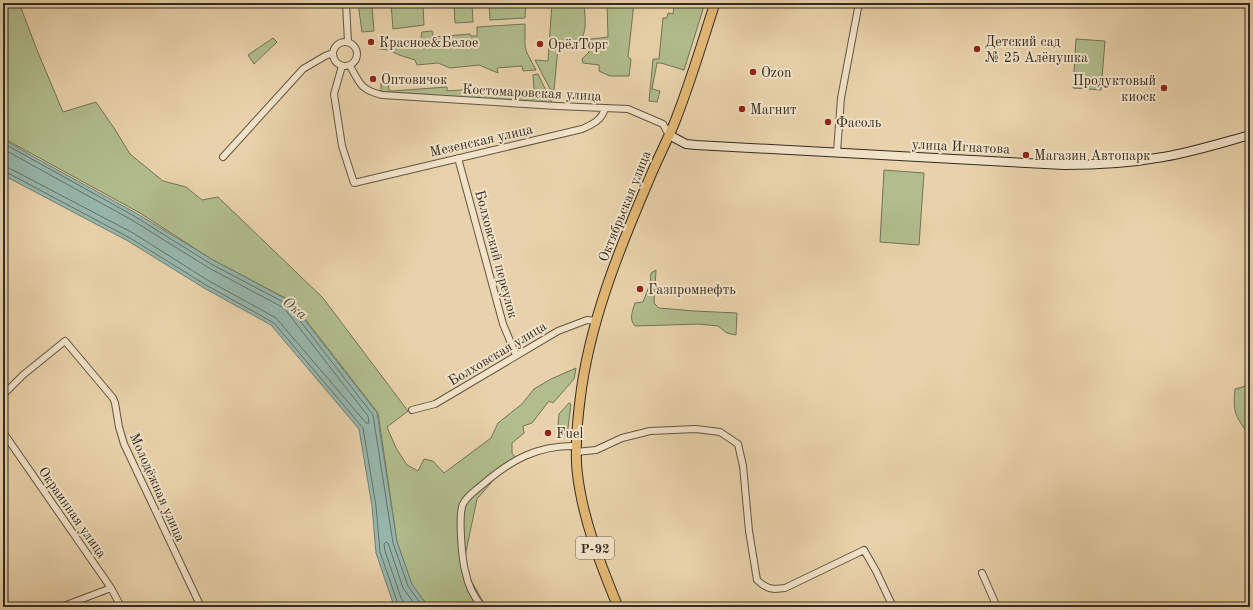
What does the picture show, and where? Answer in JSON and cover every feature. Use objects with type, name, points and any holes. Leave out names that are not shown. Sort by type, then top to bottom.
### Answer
[{"type":"main road","name":"Октябрьская улица","points":[[576,449],[577,425],[584,366],[601,304],[648,181],[680,108],[715,3]]},
{"type":"main road","name":"улица Игнатова","points":[[669,135],[686,144],[696,145],[1064,165],[1097,165],[1162,158],[1198,150],[1250,135]]},
{"type":"main road","name":"Р-92","points":[[576,449],[578,481],[584,511],[599,558],[618,607]]},
{"type":"street","points":[[346,3],[348,42]]},
{"type":"street","points":[[837,152],[841,98],[860,3]]},
{"type":"street","points":[[341,42],[348,42],[356,47],[358,55],[355,62],[350,66],[342,66],[335,61],[333,53],[335,46],[341,42]]},
{"type":"street","points":[[223,157],[303,68],[333,53]]},
{"type":"street","name":"Мезенская улица","points":[[342,66],[334,94],[342,146],[354,183],[582,129],[598,121],[605,108]]},
{"type":"street","name":"Костомаровская улица","points":[[350,66],[362,86],[374,93],[382,95],[628,109],[663,124],[669,135]]},
{"type":"street","name":"Болховский переулок","points":[[458,158],[503,324],[516,355]]},
{"type":"street","name":"Болховская улица","points":[[412,410],[435,404],[558,331],[587,320],[596,321]]},
{"type":"street","name":"Молодёжная улица","points":[[3,395],[23,375],[65,341],[113,398],[124,444],[201,607]]},
{"type":"street","points":[[482,607],[476,599],[466,575],[463,559],[461,509],[470,495],[500,470],[520,458],[542,449],[561,446],[576,449],[596,450],[622,438],[650,431],[696,429],[720,432],[738,444],[743,466],[749,531],[754,565],[757,580],[762,585],[775,589],[785,588],[864,550],[893,607]]},
{"type":"street","name":"Окраинная улица","points":[[3,432],[111,588],[121,607]]},
{"type":"street","points":[[982,573],[997,607]]},
{"type":"street","points":[[61,607],[111,588]]},
{"type":"green space","points":[[3,3],[19,3],[63,112],[96,102],[130,154],[163,181],[186,187],[202,200],[218,197],[323,298],[408,411],[387,427],[396,448],[407,465],[418,471],[424,459],[433,461],[444,473],[491,438],[498,423],[522,404],[534,389],[551,379],[576,368],[574,379],[553,403],[549,401],[532,423],[523,426],[524,433],[512,443],[512,453],[516,458],[509,462],[477,499],[463,566],[486,607],[429,607],[412,585],[397,542],[378,413],[291,301],[213,260],[140,213],[3,138]]},
{"type":"green space","points":[[358,3],[365,3],[365,6],[372,6],[374,31],[362,32]]},
{"type":"green space","points":[[391,3],[423,3],[424,25],[393,29]]},
{"type":"green space","points":[[454,3],[472,3],[473,22],[455,23]]},
{"type":"green space","points":[[489,3],[526,3],[525,18],[490,20]]},
{"type":"green space","points":[[552,3],[584,3],[585,22],[582,39],[573,49],[558,48],[554,90],[550,89],[535,60],[548,61]]},
{"type":"green space","points":[[607,3],[634,3],[628,57],[631,59],[629,76],[610,76],[599,71],[599,65],[583,63],[582,59],[589,52],[591,39],[608,37]]},
{"type":"green space","points":[[680,3],[705,3],[684,70],[657,63],[652,89],[660,91],[657,102],[649,101],[653,59],[659,59],[663,18],[667,18],[668,13],[673,14],[674,7],[679,8]]},
{"type":"green space","points":[[525,24],[525,46],[536,70],[523,71],[522,66],[497,68],[498,73],[479,65],[450,68],[438,63],[417,65],[415,60],[389,50],[379,49],[380,40],[384,39],[385,46],[420,43],[422,32],[432,31],[433,37],[470,34],[471,36],[477,36],[477,27]]},
{"type":"green space","points":[[273,38],[277,42],[254,64],[248,55]]},
{"type":"green space","points":[[1076,39],[1105,41],[1101,90],[1073,88]]},
{"type":"green space","points":[[538,74],[552,103],[381,92],[381,83],[388,83],[389,90],[391,91],[447,87],[447,91],[487,88],[488,93],[534,90],[533,75]]},
{"type":"green space","points":[[884,170],[924,173],[919,245],[880,242]]},
{"type":"green space","points":[[656,270],[654,303],[659,308],[737,313],[736,335],[727,333],[718,326],[699,324],[635,326],[632,321],[632,312],[635,303],[643,302],[650,284],[651,273]]},
{"type":"green space","points":[[1250,385],[1250,439],[1237,417],[1234,401],[1235,389]]},
{"type":"green space","points":[[569,403],[571,404],[567,436],[565,436],[558,425],[559,414]]},
{"type":"water","name":"Ока","points":[[3,139],[136,213],[213,260],[290,301],[377,413],[397,542],[412,584],[428,607],[396,607],[393,603],[376,553],[372,506],[359,429],[271,325],[204,288],[128,241],[3,175]]},
{"type":"place","name":"Красное&Белое","points":[[371,42]]},
{"type":"place","name":"ОрёлТорг","points":[[540,44]]},
{"type":"place","name":"Детский сад № 25 Алёнушка","points":[[977,49]]},
{"type":"place","name":"Ozon","points":[[753,72]]},
{"type":"place","name":"Оптовичок","points":[[373,79]]},
{"type":"place","name":"Продуктовый киоск","points":[[1164,88]]},
{"type":"place","name":"Магнит","points":[[742,109]]},
{"type":"place","name":"Фасоль","points":[[828,122]]},
{"type":"place","name":"Магазин Автопарк","points":[[1026,155]]},
{"type":"place","name":"Газпромнефть","points":[[640,289]]},
{"type":"place","name":"Fuel","points":[[548,433]]}]
